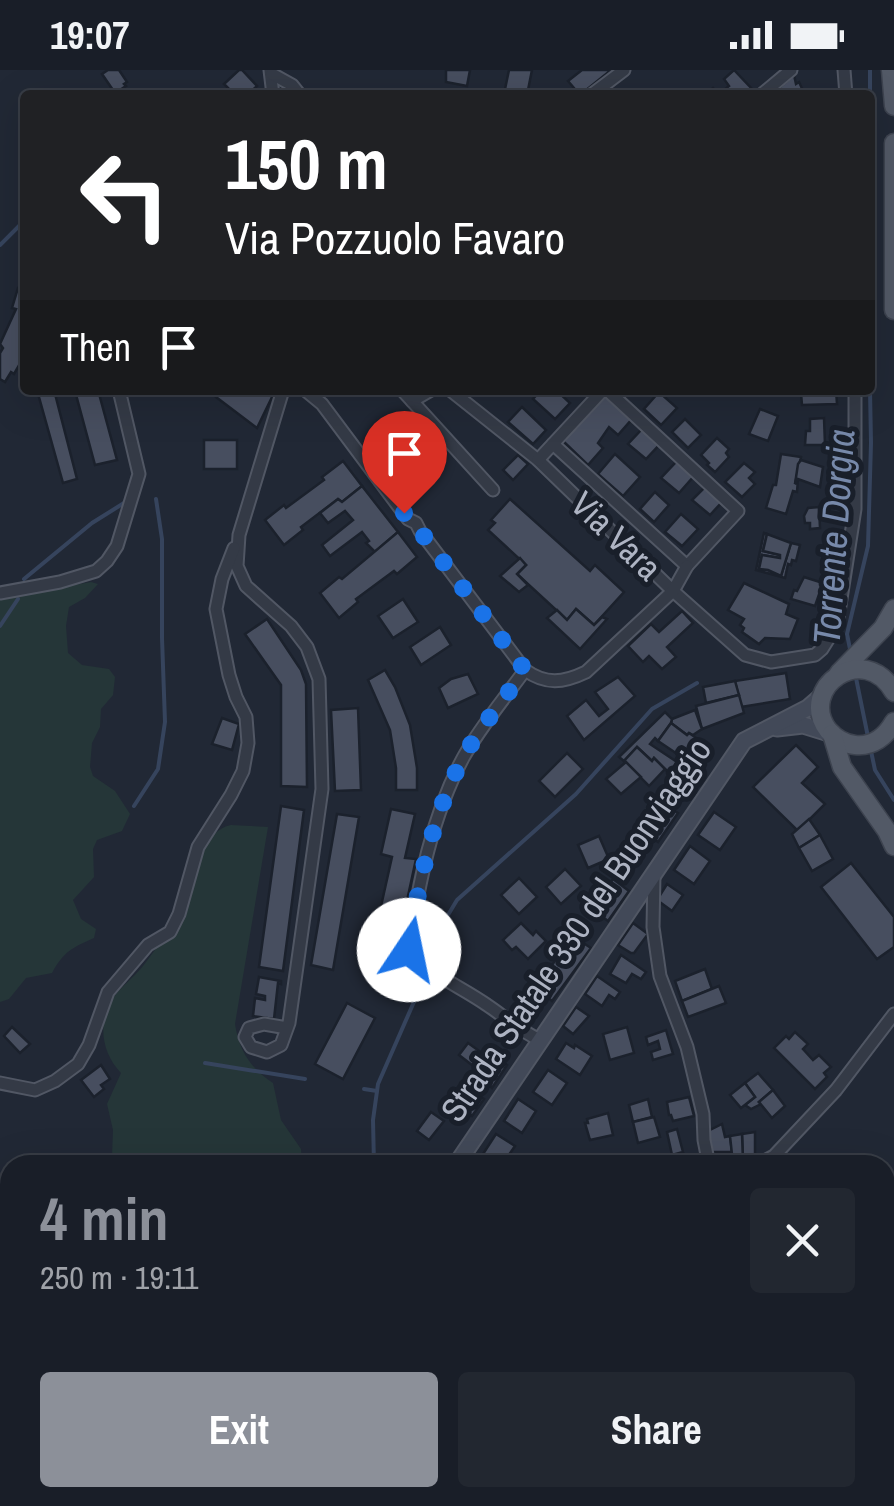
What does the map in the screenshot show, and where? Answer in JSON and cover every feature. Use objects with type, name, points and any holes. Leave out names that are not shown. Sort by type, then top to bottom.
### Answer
[{"type":"main road","points":[[891,70],[894,106]]},
{"type":"main road","points":[[894,143],[894,310]]},
{"type":"main road","points":[[754,734],[808,708],[823,695],[883,628],[894,609]]},
{"type":"main road","points":[[850,667],[871,671],[886,680],[894,692]]},
{"type":"main road","points":[[823,695],[822,715],[842,767],[894,846]]},
{"type":"main road","points":[[754,734],[794,725],[813,727],[846,743],[871,742],[894,722]]},
{"type":"main road","name":"Strada Statale 330 del Buonviaggio","points":[[463,1155],[744,741],[754,734]]},
{"type":"street","points":[[598,90],[624,70]]},
{"type":"street","points":[[767,90],[791,70]]},
{"type":"street","points":[[271,72],[296,90]]},
{"type":"street","points":[[0,593],[96,571],[117,546],[139,474],[120,395]]},
{"type":"street","points":[[0,1082],[35,1090],[78,1064],[108,992],[148,945],[170,932],[198,847],[243,771],[248,743],[246,717],[229,674],[216,608],[281,395]]},
{"type":"street","points":[[311,395],[322,404],[408,519],[416,522],[525,670],[538,679],[557,682],[586,672],[673,591],[738,651],[752,659],[771,662],[815,655],[822,649],[832,633],[844,586],[855,509],[855,395]]},
{"type":"street","points":[[407,395],[493,490]]},
{"type":"street","points":[[412,401],[422,395]]},
{"type":"street","name":"Via Vara","points":[[457,395],[538,460],[673,591],[686,566],[738,511],[610,395]]},
{"type":"street","points":[[538,460],[600,395]]},
{"type":"street","name":"Via Vara","points":[[552,444],[686,566]]},
{"type":"street","points":[[239,535],[237,566],[246,586],[291,626],[307,647],[319,679],[322,789],[287,1028]]},
{"type":"street","points":[[525,670],[464,757],[448,795],[422,874],[409,950],[422,966],[540,1040]]},
{"type":"street","points":[[654,874],[653,927],[660,976],[687,1047],[703,1114],[708,1155]]},
{"type":"street","points":[[775,1155],[836,1090],[894,1014]]},
{"type":"shaded area","points":[[98,584],[69,607],[68,653],[82,665],[109,669],[115,677],[113,695],[101,709],[90,767],[93,776],[115,791],[130,814],[122,831],[97,840],[93,849],[94,877],[73,900],[81,919],[96,929],[94,938],[69,951],[52,973],[26,978],[9,999],[0,1002],[0,598]]},
{"type":"shaded area","points":[[225,827],[268,827],[235,1024],[252,1065],[273,1083],[281,1120],[301,1155],[112,1155],[113,1130],[107,1104],[121,1073],[111,1060],[104,1039],[108,1008],[166,931],[190,861],[212,835]]},
{"type":"building","points":[[119,70],[126,86],[113,90],[102,74]]},
{"type":"building","points":[[242,70],[257,86],[253,90],[230,90],[224,84]]},
{"type":"building","points":[[446,70],[470,70],[467,86],[446,82]]},
{"type":"building","points":[[509,70],[532,70],[528,90],[505,90]]},
{"type":"building","points":[[582,70],[611,70],[586,90],[576,90],[568,81]]},
{"type":"building","points":[[734,70],[752,89],[724,90],[729,86],[724,79]]},
{"type":"building","points":[[794,75],[803,90],[782,90],[780,87]]},
{"type":"building","points":[[18,288],[20,364],[5,382],[0,379],[0,344],[16,309],[12,308]]},
{"type":"building","points":[[38,395],[55,395],[77,479],[63,483]]},
{"type":"building","points":[[76,395],[99,395],[117,460],[95,465]]},
{"type":"building","points":[[217,395],[273,395],[257,428]]},
{"type":"building","points":[[537,395],[561,395],[570,403],[555,419],[533,399]]},
{"type":"building","points":[[604,395],[632,419],[618,435],[609,427],[598,443],[603,448],[588,465],[563,441]]},
{"type":"building","points":[[656,395],[662,395],[677,408],[661,425],[644,409]]},
{"type":"building","points":[[801,395],[836,395],[837,404],[802,405]]},
{"type":"building","points":[[522,407],[546,430],[533,444],[508,422]]},
{"type":"building","points":[[760,409],[778,416],[768,441],[749,434]]},
{"type":"building","points":[[824,418],[825,445],[805,445],[810,419]]},
{"type":"building","points":[[685,419],[701,435],[688,448],[672,432]]},
{"type":"building","points":[[643,428],[660,444],[646,459],[628,444]]},
{"type":"building","points":[[717,438],[729,449],[729,457],[715,472],[701,455]]},
{"type":"building","points":[[204,440],[237,440],[237,469],[204,469]]},
{"type":"building","points":[[615,454],[640,477],[623,496],[598,474]]},
{"type":"building","points":[[781,454],[801,457],[797,492],[793,491],[786,514],[766,508],[776,485]]},
{"type":"building","points":[[518,455],[528,464],[513,480],[503,470]]},
{"type":"building","points":[[801,460],[823,467],[820,487],[798,479],[795,484]]},
{"type":"building","points":[[343,461],[362,486],[342,502],[338,499],[284,545],[265,520],[324,480],[322,477]]},
{"type":"building","points":[[677,461],[694,476],[679,493],[661,478]]},
{"type":"building","points":[[744,463],[755,472],[749,478],[755,484],[742,497],[725,482]]},
{"type":"building","points":[[362,486],[398,532],[375,552],[362,532],[330,556],[322,545],[353,520],[345,511],[328,523],[320,513]]},
{"type":"building","points":[[706,486],[723,501],[710,515],[692,500]]},
{"type":"building","points":[[655,492],[669,505],[654,522],[640,509]]},
{"type":"building","points":[[510,499],[590,571],[595,565],[624,592],[594,625],[576,609],[567,620],[517,574],[526,565],[488,530],[495,523],[491,520]]},
{"type":"building","points":[[819,507],[820,528],[810,529],[804,516],[808,508]]},
{"type":"building","points":[[681,514],[698,529],[682,546],[665,532]]},
{"type":"building","points":[[398,532],[417,557],[356,599],[358,602],[339,618],[320,593]]},
{"type":"building","points":[[764,533],[767,534],[763,551],[780,558],[762,555],[759,569],[781,576],[791,543],[800,545],[796,561],[788,564],[785,578],[756,570]]},
{"type":"building","points":[[767,534],[791,543],[781,576],[759,569],[762,555],[780,558],[763,551]]},
{"type":"building","points":[[520,558],[526,565],[517,574],[528,585],[519,592],[500,576]]},
{"type":"building","points":[[804,577],[823,583],[815,606],[791,599]]},
{"type":"building","points":[[744,583],[789,604],[786,614],[798,619],[790,639],[765,638],[759,644],[742,632],[744,628],[740,625],[744,619],[728,610]]},
{"type":"building","points":[[403,599],[418,622],[393,638],[378,616]]},
{"type":"building","points":[[576,609],[594,625],[602,617],[607,619],[580,649],[547,618],[557,610],[567,620]]},
{"type":"building","points":[[682,611],[693,623],[667,647],[676,657],[662,669],[649,656],[643,662],[628,646],[651,624],[659,632]]},
{"type":"building","points":[[267,619],[306,684],[307,787],[281,786],[281,685],[245,634]]},
{"type":"building","points":[[440,627],[451,645],[421,665],[410,647]]},
{"type":"building","points":[[385,670],[410,725],[417,790],[396,790],[390,730],[368,680]]},
{"type":"building","points":[[786,673],[790,699],[741,707],[735,681]]},
{"type":"building","points":[[468,674],[478,694],[448,708],[439,688]]},
{"type":"building","points":[[618,677],[635,696],[584,740],[567,716],[586,700],[599,716],[608,709],[595,692]]},
{"type":"building","points":[[735,681],[739,695],[706,703],[703,687]]},
{"type":"building","points":[[739,695],[744,713],[702,729],[696,706]]},
{"type":"building","points":[[358,708],[361,790],[335,791],[331,710]]},
{"type":"building","points":[[695,710],[702,729],[693,735],[671,723],[672,719]]},
{"type":"building","points":[[665,712],[671,723],[658,741],[655,738],[650,744],[677,762],[669,773],[637,747],[624,761],[619,757]]},
{"type":"building","points":[[222,718],[239,724],[232,750],[212,744]]},
{"type":"building","points":[[671,723],[711,748],[698,768],[658,741]]},
{"type":"building","points":[[796,745],[818,767],[802,783],[825,804],[798,831],[753,787]]},
{"type":"building","points":[[637,747],[665,769],[649,786],[624,761]]},
{"type":"building","points":[[567,753],[583,769],[555,797],[539,781]]},
{"type":"building","points":[[626,762],[641,777],[621,794],[606,779]]},
{"type":"building","points":[[658,800],[678,813],[658,842],[638,828]]},
{"type":"building","points":[[281,806],[304,810],[283,971],[259,967]]},
{"type":"building","points":[[391,809],[415,814],[405,858],[416,859],[397,947],[373,942],[392,857],[381,854]]},
{"type":"building","points":[[714,812],[736,827],[720,850],[698,835]]},
{"type":"building","points":[[337,814],[359,817],[333,970],[311,965]]},
{"type":"building","points":[[809,819],[820,835],[799,848],[792,834]]},
{"type":"building","points":[[820,835],[833,859],[812,871],[799,848]]},
{"type":"building","points":[[599,836],[609,859],[588,868],[578,845]]},
{"type":"building","points":[[690,846],[710,861],[694,884],[674,870]]},
{"type":"building","points":[[851,863],[894,917],[894,947],[877,959],[821,887]]},
{"type":"building","points":[[565,869],[581,886],[561,904],[546,887]]},
{"type":"building","points":[[519,878],[537,897],[519,914],[501,895]]},
{"type":"building","points":[[613,879],[629,891],[608,921],[592,909]]},
{"type":"building","points":[[667,884],[683,895],[672,911],[657,900]]},
{"type":"building","points":[[521,923],[546,941],[528,959],[503,940]]},
{"type":"building","points":[[633,923],[648,934],[631,953],[618,945]]},
{"type":"building","points":[[571,935],[591,948],[552,1001],[537,989]]},
{"type":"building","points":[[621,955],[646,972],[641,979],[632,974],[626,983],[610,974]]},
{"type":"building","points":[[705,969],[712,989],[682,1001],[675,981]]},
{"type":"building","points":[[597,976],[620,992],[615,999],[609,995],[602,1006],[585,994]]},
{"type":"building","points":[[259,977],[281,981],[274,1019],[253,1016],[255,998],[265,1000],[265,996],[256,994]]},
{"type":"building","points":[[719,986],[726,1003],[688,1017],[682,1001]]},
{"type":"building","points":[[347,1003],[375,1018],[343,1079],[315,1064]]},
{"type":"building","points":[[576,1007],[589,1016],[573,1034],[563,1026]]},
{"type":"building","points":[[12,1027],[30,1044],[20,1053],[4,1036]]},
{"type":"building","points":[[627,1027],[634,1053],[610,1060],[603,1034]]},
{"type":"building","points":[[666,1030],[673,1054],[653,1060],[651,1052],[660,1049],[658,1041],[648,1045],[646,1037]]},
{"type":"building","points":[[795,1032],[808,1044],[803,1049],[813,1060],[819,1055],[831,1067],[815,1089],[774,1048]]},
{"type":"building","points":[[468,1043],[482,1053],[472,1065],[459,1055]]},
{"type":"building","points":[[566,1043],[592,1056],[580,1075],[556,1059]]},
{"type":"building","points":[[500,1060],[507,1065],[492,1088],[475,1075],[480,1067],[490,1069]]},
{"type":"building","points":[[101,1065],[110,1079],[94,1097],[81,1080]]},
{"type":"building","points":[[548,1070],[567,1083],[552,1105],[533,1092]]},
{"type":"building","points":[[758,1073],[773,1090],[751,1109],[745,1105],[755,1097],[745,1083]]},
{"type":"building","points":[[745,1083],[755,1097],[741,1108],[730,1095]]},
{"type":"building","points":[[465,1085],[484,1099],[472,1116],[452,1102]]},
{"type":"building","points":[[773,1090],[785,1106],[772,1118],[759,1102]]},
{"type":"building","points":[[689,1097],[694,1116],[673,1121],[667,1102]]},
{"type":"building","points":[[518,1099],[536,1111],[522,1133],[504,1121]]},
{"type":"building","points":[[648,1099],[652,1117],[633,1122],[629,1105]]},
{"type":"building","points":[[431,1112],[444,1121],[429,1140],[417,1131]]},
{"type":"building","points":[[608,1113],[613,1135],[590,1140],[587,1119]]},
{"type":"building","points":[[654,1117],[660,1137],[638,1143],[633,1122]]},
{"type":"building","points":[[722,1124],[725,1137],[730,1136],[732,1152],[710,1152],[706,1132]]},
{"type":"building","points":[[677,1129],[683,1152],[672,1155],[667,1132]]},
{"type":"building","points":[[755,1132],[755,1155],[743,1155],[742,1134]]},
{"type":"building","points":[[496,1134],[515,1146],[509,1155],[483,1154]]},
{"type":"building","points":[[742,1134],[743,1155],[732,1155],[730,1136]]},
{"type":"waterway","name":"Torrente Dorgia","points":[[870,70],[870,90]]},
{"type":"waterway","points":[[0,245],[20,225]]},
{"type":"waterway","name":"Torrente Dorgia","points":[[851,654],[847,634],[868,546],[870,395]]},
{"type":"waterway","points":[[134,806],[158,769],[165,722],[162,539],[156,499]]},
{"type":"waterway","points":[[24,579],[92,523],[124,503]]},
{"type":"waterway","points":[[0,626],[18,599]]},
{"type":"waterway","name":"Torrente Dorgia","points":[[856,678],[868,737]]},
{"type":"waterway","points":[[429,960],[433,940],[457,900],[576,794],[652,709],[697,683]]},
{"type":"waterway","name":"Torrente Dorgia","points":[[871,751],[875,770],[894,800]]},
{"type":"waterway","points":[[374,1155],[378,1084],[424,979]]},
{"type":"waterway","points":[[205,1063],[305,1079]]},
{"type":"waterway","points":[[364,1089],[377,1091]]},
{"type":"route","points":[[404,513],[416,522],[525,670],[464,757],[448,795],[422,874],[409,950]]}]
